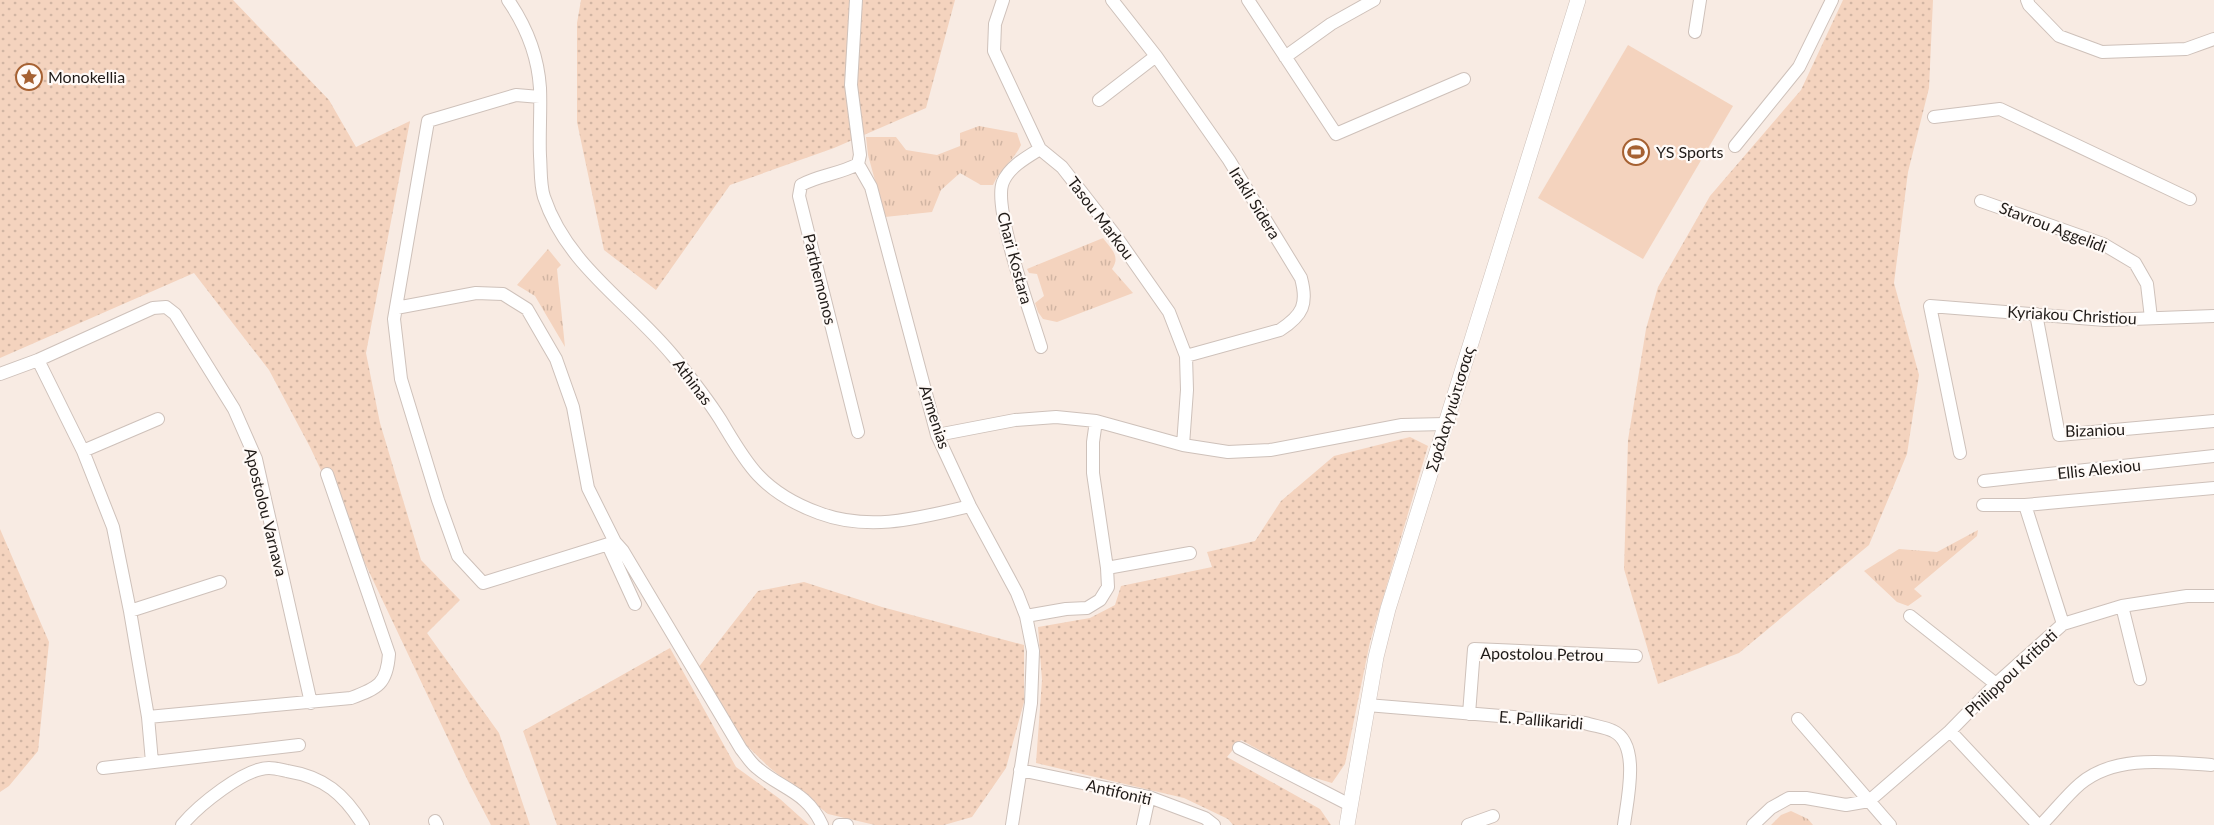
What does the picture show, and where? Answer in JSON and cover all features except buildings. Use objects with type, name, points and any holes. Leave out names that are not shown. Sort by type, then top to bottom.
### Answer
[{"type":"street","name":"Athinas","points":[[508,0],[518,14],[531,43],[537,65],[543,195],[569,247],[585,268],[673,355],[704,395],[758,474],[786,498],[819,513],[857,522],[884,524],[912,520],[970,506]]},
{"type":"street","name":"Armenias","points":[[856,0],[851,85],[860,155],[858,164],[871,187],[937,435],[970,506],[1017,593],[1026,616],[1033,651],[1031,703],[1012,825]]},
{"type":"street","name":"Tasou Markou","points":[[1003,0],[995,24],[994,51],[1040,150],[1062,167],[1169,312],[1186,356],[1187,390],[1183,445]]},
{"type":"street","name":"Irakli Sidera","points":[[1112,0],[1156,56],[1229,160],[1301,278],[1305,292],[1303,310],[1294,322],[1280,330],[1186,356]]},
{"type":"street","points":[[1248,0],[1336,134],[1464,79]]},
{"type":"street","points":[[1285,57],[1331,24],[1374,0]]},
{"type":"street","points":[[1695,32],[1700,0]]},
{"type":"street","points":[[1735,146],[1799,67],[1832,0]]},
{"type":"street","points":[[2027,0],[2029,5],[2059,36],[2102,52],[2186,49],[2214,39]]},
{"type":"street","name":"Σφάλαγγιώτισσας","points":[[1347,825],[1378,646],[1388,609],[1575,1]]},
{"type":"street","points":[[1099,100],[1156,56]]},
{"type":"street","points":[[540,97],[516,95],[428,121],[394,319],[401,379],[438,500],[458,556],[483,583],[611,544],[623,551],[741,749],[756,767],[801,796],[815,809],[822,825]]},
{"type":"street","points":[[1934,117],[2000,109],[2190,198]]},
{"type":"street","name":"Chari Kostara","points":[[1040,150],[1019,162],[1003,182],[1000,201],[1006,230],[1041,347]]},
{"type":"street","name":"Parthemonos","points":[[858,164],[849,169],[810,180],[801,185],[798,196],[858,432]]},
{"type":"street","name":"Stavrou Aggelidi","points":[[1981,201],[2103,244],[2135,263],[2147,284],[2151,318]]},
{"type":"street","points":[[396,308],[476,293],[503,294],[527,309],[556,359],[573,408],[588,488],[635,604]]},
{"type":"street","name":"Kyriakou Christiou","points":[[1960,453],[1930,306],[2105,320],[2214,316]]},
{"type":"street","name":"Apostolou Varnava","points":[[0,374],[38,360],[153,308],[166,307],[176,314],[234,409],[256,459],[311,703]]},
{"type":"street","name":"Bizaniou","points":[[2036,314],[2059,435],[2214,421]]},
{"type":"street","points":[[38,360],[83,451],[113,527],[130,611],[152,762]]},
{"type":"street","points":[[937,435],[1015,420],[1056,417],[1096,421],[1183,445],[1228,452],[1270,450],[1402,425],[1445,424]]},
{"type":"street","points":[[83,451],[158,419]]},
{"type":"street","points":[[1026,616],[1087,608],[1100,600],[1108,587],[1093,473],[1096,421]]},
{"type":"street","name":"Ellis Alexiou","points":[[1984,481],[2214,456]]},
{"type":"street","points":[[147,717],[351,698],[374,690],[388,672],[389,654],[327,474]]},
{"type":"street","name":"Ellis Alexiou","points":[[1983,505],[2025,505],[2214,488]]},
{"type":"street","points":[[2025,505],[2063,624]]},
{"type":"street","points":[[1107,568],[1190,553]]},
{"type":"street","points":[[130,611],[220,582]]},
{"type":"street","name":"Philippou Kritioti","points":[[1869,801],[1950,731],[1996,684],[2063,624],[2122,606],[2187,596],[2214,596]]},
{"type":"street","points":[[2122,606],[2140,679]]},
{"type":"street","points":[[1910,616],[1996,684]]},
{"type":"street","name":"Apostolou Petrou","points":[[1469,714],[1474,649],[1635,656]]},
{"type":"street","name":"E. Pallikaridi","points":[[1367,705],[1585,723],[1615,732],[1627,745],[1631,762],[1624,825]]},
{"type":"street","points":[[1798,719],[1890,825]]},
{"type":"street","points":[[1950,731],[2039,825],[2081,783],[2112,767],[2157,761],[2211,765]]},
{"type":"street","points":[[103,768],[299,745]]},
{"type":"street","points":[[267,748],[268,768]]},
{"type":"street","points":[[1239,748],[1350,805]]},
{"type":"street","points":[[182,825],[195,809],[235,780],[268,768],[309,775],[317,779],[333,789],[352,807],[363,825]]},
{"type":"street","name":"Antifoniti","points":[[1020,770],[1149,797],[1205,818],[1214,825]]},
{"type":"street","points":[[1143,825],[1149,797]]},
{"type":"street","points":[[1753,825],[1772,808],[1790,798],[1806,798],[1846,805],[1869,801]]},
{"type":"street","points":[[1468,825],[1493,816]]},
{"type":"street","points":[[839,825],[847,825]]},
{"type":"green space","points":[[0,0],[233,0],[329,100],[356,147],[410,121],[366,353],[380,423],[421,560],[460,600],[427,633],[499,733],[530,825],[491,825],[310,447],[269,370],[194,273],[0,358]]},
{"type":"green space","points":[[581,0],[955,0],[926,108],[834,148],[730,185],[656,290],[604,250],[577,122],[577,23]]},
{"type":"green space","points":[[1843,0],[1933,0],[1929,88],[1908,172],[1894,283],[1919,375],[1907,454],[1869,545],[1739,653],[1658,684],[1624,569],[1628,440],[1646,329],[1658,287],[1710,196],[1801,90]]},
{"type":"green space","name":"YS Sports","points":[[1628,45],[1733,106],[1643,259],[1538,198]]},
{"type":"green space","points":[[979,126],[1017,133],[1021,145],[993,185],[981,185],[960,173],[941,190],[932,212],[885,217],[868,155],[866,137],[896,137],[906,150],[937,155],[960,146],[960,133]]},
{"type":"green space","points":[[1103,238],[1115,256],[1116,260],[1112,269],[1133,293],[1057,322],[1043,319],[1035,303],[1044,296],[1037,274],[1029,273],[1027,269]]},
{"type":"green space","points":[[548,249],[561,265],[557,269],[565,347],[535,296],[517,285]]},
{"type":"green space","points":[[1410,437],[1428,446],[1370,642],[1345,764],[1332,783],[1305,775],[1241,740],[1227,757],[1320,809],[1331,825],[1233,825],[1228,819],[1184,798],[1036,763],[1042,680],[1038,627],[1090,618],[1115,605],[1121,586],[1212,567],[1207,552],[1255,541],[1281,501],[1334,456]]},
{"type":"green space","points":[[0,529],[49,642],[38,751],[9,786],[0,792]]},
{"type":"green space","points":[[1978,530],[1977,536],[1914,589],[1922,596],[1908,606],[1897,602],[1864,571],[1899,549],[1937,552]]},
{"type":"green space","points":[[804,582],[882,607],[1024,645],[1024,702],[1006,768],[972,817],[944,825],[875,825],[828,814],[770,768],[743,742],[698,668],[758,591]]},
{"type":"green space","points":[[670,648],[736,767],[780,799],[809,825],[557,825],[523,731]]},
{"type":"green space","points":[[1791,811],[1808,819],[1813,825],[1771,825],[1781,815]]},
{"type":"place","name":"Monokellia","points":[[29,77]]},
{"type":"place","name":"YS Sports","points":[[1636,152]]}]
